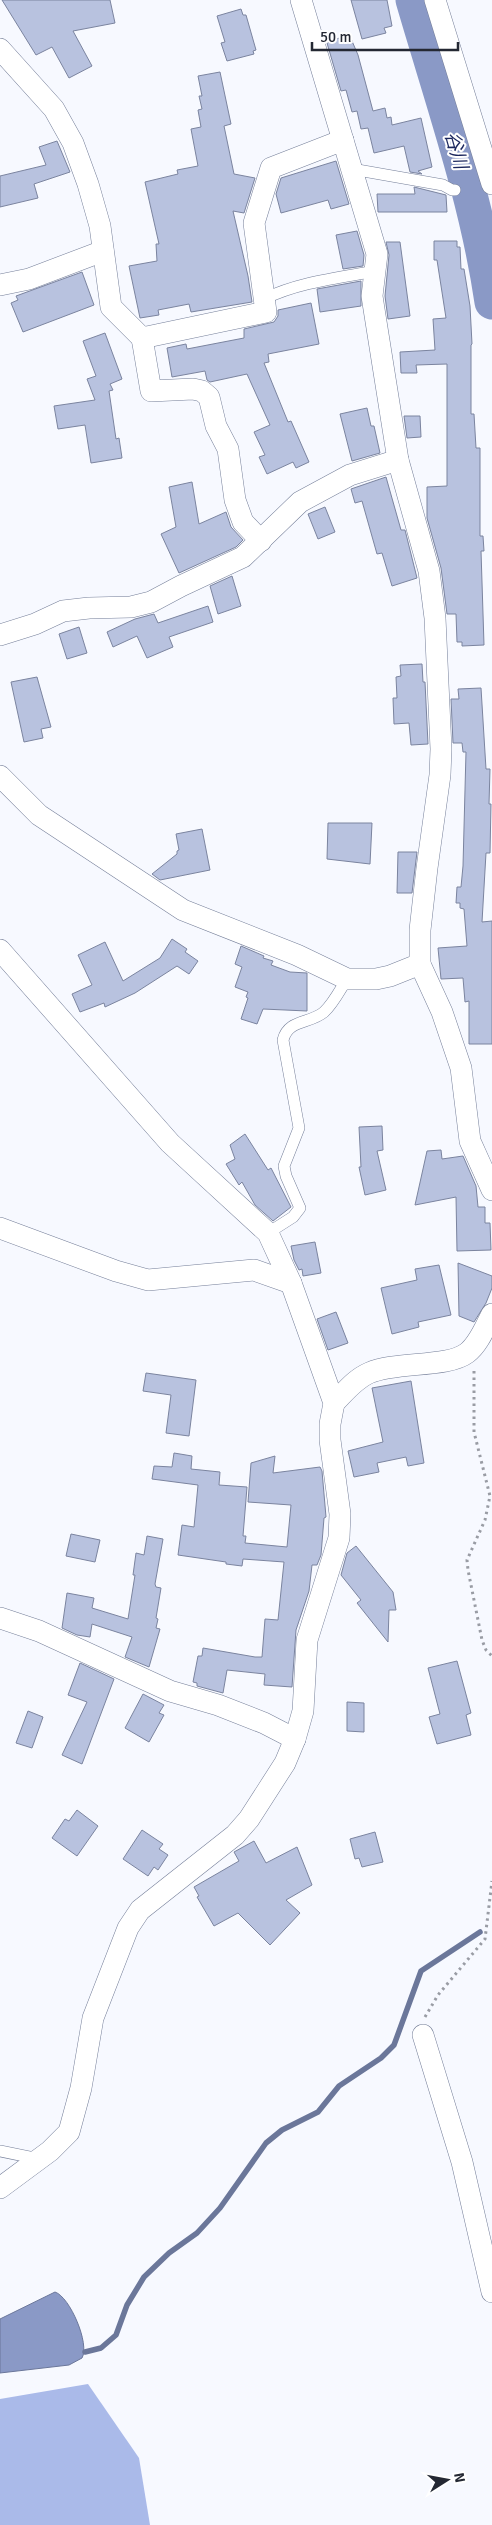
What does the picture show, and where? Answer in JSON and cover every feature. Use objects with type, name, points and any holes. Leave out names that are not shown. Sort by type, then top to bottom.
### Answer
[{"type":"street","points":[[300,0],[373,236],[377,254],[372,296],[398,460],[429,571],[435,618],[441,749],[440,775],[423,904],[420,964],[442,1012],[461,1068],[470,1141],[492,1190]]},
{"type":"street","points":[[435,0],[489,184]]},
{"type":"street","points":[[0,49],[54,109],[73,143],[91,193],[100,226],[110,307],[142,338],[151,391],[193,389],[202,391],[209,397],[216,426],[228,449],[235,500],[243,522],[262,541]]},
{"type":"street","points":[[142,338],[266,312],[254,223],[271,168],[343,140]]},
{"type":"street","points":[[0,285],[29,279],[103,251]]},
{"type":"street","points":[[0,636],[36,624],[63,611],[131,607],[151,602],[188,582],[243,557],[262,541],[300,502],[350,475],[398,460]]},
{"type":"street","points":[[0,776],[39,815],[183,910],[297,955],[347,980],[376,979],[390,976],[420,964]]},
{"type":"street","points":[[0,950],[170,1143],[268,1233],[291,1283],[334,1403],[330,1432],[340,1514],[339,1538],[311,1624],[304,1682],[303,1711],[295,1740],[285,1763],[249,1819],[235,1835],[140,1910],[128,1928],[93,2018],[82,2088],[69,2132],[59,2143],[0,2188]]},
{"type":"street","points":[[0,1228],[116,1271],[148,1280],[254,1270],[291,1283]]},
{"type":"street","points":[[334,1403],[357,1380],[370,1372],[391,1366],[453,1359],[466,1354],[472,1348],[492,1314]]},
{"type":"street","points":[[0,1618],[38,1632],[170,1691],[218,1705],[264,1723],[295,1740]]},
{"type":"street","points":[[423,2035],[462,2162],[491,2286]]},
{"type":"lane","points":[[352,169],[443,185],[455,190]]},
{"type":"lane","points":[[264,299],[280,291],[311,283],[376,271]]},
{"type":"lane","points":[[268,1233],[294,1217],[300,1208],[286,1176],[284,1166],[299,1128],[283,1040],[285,1032],[290,1027],[325,1011],[347,980]]},
{"type":"lane","points":[[0,2151],[39,2159]]},
{"type":"path","points":[[472,1348],[474,1361],[474,1432],[490,1496],[485,1520],[468,1560],[468,1570],[482,1640],[486,1650],[492,1656]]},
{"type":"path","points":[[423,2035],[422,2025],[426,2012],[485,1939],[492,1881]]},
{"type":"shaded area","points":[[55,2292],[67,2302],[77,2322],[83,2342],[84,2351],[82,2358],[69,2365],[0,2373],[0,2319]]},
{"type":"shaded area","points":[[88,2384],[139,2458],[150,2525],[0,2525],[0,2399]]},
{"type":"building","points":[[2,0],[110,0],[115,23],[73,31],[92,66],[69,78],[52,47],[36,55]]},
{"type":"building","points":[[351,0],[387,0],[392,26],[384,28],[386,33],[362,39]]},
{"type":"building","points":[[241,9],[243,15],[246,15],[256,50],[253,51],[254,54],[227,61],[221,43],[225,42],[217,16]]},
{"type":"building","points":[[349,34],[358,55],[373,111],[385,108],[387,118],[391,117],[392,125],[421,118],[432,167],[418,171],[422,174],[410,172],[404,146],[374,153],[368,128],[361,129],[357,111],[352,112],[346,90],[341,91],[327,43]]},
{"type":"building","points":[[220,72],[231,124],[224,126],[234,174],[255,178],[244,213],[233,211],[252,302],[191,312],[189,304],[158,310],[159,315],[140,318],[129,266],[157,261],[156,244],[159,244],[145,182],[178,174],[177,170],[198,166],[191,129],[201,127],[198,110],[202,109],[199,96],[202,96],[198,76]]},
{"type":"building","points":[[57,141],[70,172],[34,184],[38,198],[0,207],[0,176],[46,165],[39,147]]},
{"type":"building","points":[[336,161],[349,204],[331,209],[328,200],[281,213],[276,194],[281,178]]},
{"type":"building","points":[[414,187],[446,195],[447,212],[378,212],[377,194],[415,194]]},
{"type":"building","points":[[357,231],[364,255],[363,266],[343,269],[336,235]]},
{"type":"building","points":[[434,241],[457,241],[457,247],[460,247],[461,269],[464,269],[470,306],[472,344],[471,414],[474,414],[476,448],[480,448],[480,536],[483,536],[484,551],[481,551],[484,645],[462,646],[462,642],[457,642],[456,614],[447,614],[441,568],[427,518],[427,487],[447,486],[447,364],[416,365],[417,373],[401,373],[400,352],[435,350],[433,319],[446,318],[437,260],[434,260]]},
{"type":"building","points":[[386,242],[400,242],[410,316],[388,319],[385,296],[389,255]]},
{"type":"building","points":[[82,272],[94,305],[23,332],[11,303],[18,300],[16,296]]},
{"type":"building","points":[[361,281],[361,306],[320,312],[317,289]]},
{"type":"building","points":[[311,303],[319,344],[268,354],[269,362],[264,363],[288,422],[291,421],[309,462],[296,468],[293,462],[267,474],[259,457],[265,455],[254,432],[270,425],[247,374],[210,382],[207,380],[205,371],[172,377],[167,348],[186,344],[187,349],[244,338],[244,329],[274,322],[278,316],[278,310]]},
{"type":"building","points":[[105,333],[122,379],[110,384],[113,390],[109,391],[116,439],[119,438],[122,458],[91,463],[85,425],[58,429],[54,406],[95,400],[87,379],[96,376],[83,341]]},
{"type":"building","points":[[367,408],[371,426],[374,426],[380,453],[352,461],[340,414]]},
{"type":"building","points":[[404,416],[420,416],[421,437],[407,438]]},
{"type":"building","points":[[386,477],[401,530],[405,530],[417,578],[392,586],[382,553],[377,554],[362,501],[355,503],[351,489]]},
{"type":"building","points":[[192,482],[199,524],[226,512],[231,527],[243,540],[236,547],[179,573],[161,534],[176,527],[169,487]]},
{"type":"building","points":[[325,507],[335,532],[318,539],[308,514]]},
{"type":"building","points":[[232,576],[241,606],[218,614],[210,586]]},
{"type":"building","points":[[208,606],[213,622],[169,637],[173,647],[147,658],[137,636],[113,647],[107,632],[135,619],[154,614],[158,623]]},
{"type":"building","points":[[79,627],[87,653],[67,659],[59,634]]},
{"type":"building","points":[[422,664],[423,682],[425,682],[428,744],[411,745],[409,723],[394,724],[393,698],[397,698],[396,677],[401,676],[400,665]]},
{"type":"building","points":[[37,677],[51,727],[41,729],[43,738],[24,742],[11,682]]},
{"type":"building","points":[[481,688],[486,769],[490,769],[490,853],[486,853],[482,922],[492,921],[492,1044],[469,1044],[469,1001],[465,1002],[463,978],[441,979],[438,948],[467,946],[464,909],[460,908],[460,903],[456,903],[457,887],[461,887],[463,866],[466,752],[463,752],[462,743],[453,743],[451,699],[459,699],[458,689]]},
{"type":"building","points":[[328,823],[372,823],[370,864],[327,859]]},
{"type":"building","points":[[202,829],[210,870],[160,880],[152,874],[177,854],[179,850],[176,834]]},
{"type":"building","points":[[398,852],[417,852],[412,893],[397,893]]},
{"type":"building","points":[[172,939],[187,949],[185,952],[198,961],[189,974],[177,966],[135,993],[105,1007],[104,1003],[80,1012],[72,994],[92,985],[78,955],[105,942],[123,981],[160,958]]},
{"type":"building","points":[[241,946],[264,956],[263,958],[273,961],[271,965],[290,972],[307,973],[307,1011],[263,1009],[257,1024],[241,1019],[248,998],[246,997],[248,992],[235,987],[242,967],[235,964]]},
{"type":"building","points":[[382,1126],[383,1150],[377,1151],[386,1190],[365,1195],[359,1167],[361,1167],[359,1127]]},
{"type":"building","points":[[245,1134],[268,1170],[271,1168],[291,1207],[273,1221],[255,1205],[242,1182],[239,1185],[226,1164],[235,1159],[230,1145]]},
{"type":"building","points":[[441,1150],[442,1159],[463,1156],[476,1186],[478,1207],[485,1207],[485,1223],[490,1223],[491,1250],[457,1251],[456,1197],[415,1205],[427,1151]]},
{"type":"building","points":[[315,1242],[321,1273],[303,1276],[302,1269],[299,1270],[294,1260],[291,1246]]},
{"type":"building","points":[[458,1263],[492,1276],[492,1288],[486,1303],[474,1322],[459,1316]]},
{"type":"building","points":[[439,1265],[451,1315],[418,1322],[419,1327],[392,1334],[381,1288],[417,1280],[415,1269]]},
{"type":"building","points":[[336,1312],[348,1343],[328,1350],[317,1319]]},
{"type":"building","points":[[146,1373],[196,1380],[189,1436],[166,1433],[171,1395],[143,1391]]},
{"type":"building","points":[[411,1381],[424,1463],[408,1466],[406,1457],[377,1463],[379,1472],[354,1477],[348,1451],[383,1442],[372,1388]]},
{"type":"building","points":[[174,1453],[192,1456],[191,1469],[220,1472],[219,1485],[247,1487],[243,1536],[246,1536],[245,1543],[287,1547],[291,1505],[248,1502],[251,1463],[275,1456],[273,1473],[320,1467],[322,1471],[326,1517],[324,1518],[321,1555],[317,1565],[312,1565],[309,1591],[296,1630],[292,1687],[264,1685],[265,1674],[227,1670],[223,1693],[197,1686],[197,1683],[193,1682],[198,1656],[202,1656],[203,1648],[262,1657],[265,1619],[278,1620],[284,1562],[243,1559],[242,1566],[178,1555],[182,1525],[194,1527],[198,1485],[152,1479],[154,1466],[172,1467]]},
{"type":"building","points":[[71,1534],[100,1540],[95,1562],[66,1556]]},
{"type":"building","points":[[147,1536],[163,1539],[155,1584],[156,1587],[161,1588],[156,1618],[158,1619],[156,1628],[160,1629],[149,1667],[125,1657],[132,1637],[92,1624],[90,1637],[77,1635],[62,1628],[67,1593],[94,1598],[92,1608],[128,1619],[135,1575],[133,1575],[136,1553],[144,1555]]},
{"type":"building","points":[[356,1546],[393,1592],[396,1610],[389,1610],[388,1642],[357,1603],[361,1600],[341,1575],[347,1553]]},
{"type":"building","points":[[457,1661],[471,1713],[466,1715],[471,1735],[437,1744],[429,1717],[440,1714],[428,1668]]},
{"type":"building","points":[[80,1663],[114,1679],[82,1764],[62,1755],[87,1702],[68,1695]]},
{"type":"building","points":[[143,1694],[164,1705],[159,1713],[164,1715],[149,1742],[125,1728]]},
{"type":"building","points":[[347,1702],[364,1703],[364,1732],[347,1731]]},
{"type":"building","points":[[28,1711],[43,1717],[32,1748],[16,1743]]},
{"type":"building","points":[[77,1810],[98,1826],[77,1856],[52,1838],[65,1819],[69,1821]]},
{"type":"building","points":[[142,1830],[163,1844],[159,1849],[168,1855],[158,1870],[154,1867],[148,1876],[123,1859]]},
{"type":"building","points":[[375,1832],[383,1862],[362,1867],[359,1858],[355,1859],[350,1839]]},
{"type":"building","points":[[254,1841],[266,1863],[297,1847],[312,1885],[286,1900],[300,1913],[270,1945],[238,1913],[214,1926],[197,1897],[199,1896],[194,1887],[239,1861],[234,1852]]},
{"type":"waterway","name":"谷川","points":[[413,0],[468,188],[492,302]]},
{"type":"waterway","points":[[85,2352],[101,2348],[116,2335],[127,2305],[144,2277],[169,2253],[197,2233],[220,2208],[266,2143],[282,2130],[318,2112],[339,2086],[381,2058],[394,2045],[421,1971],[480,1932]]}]
